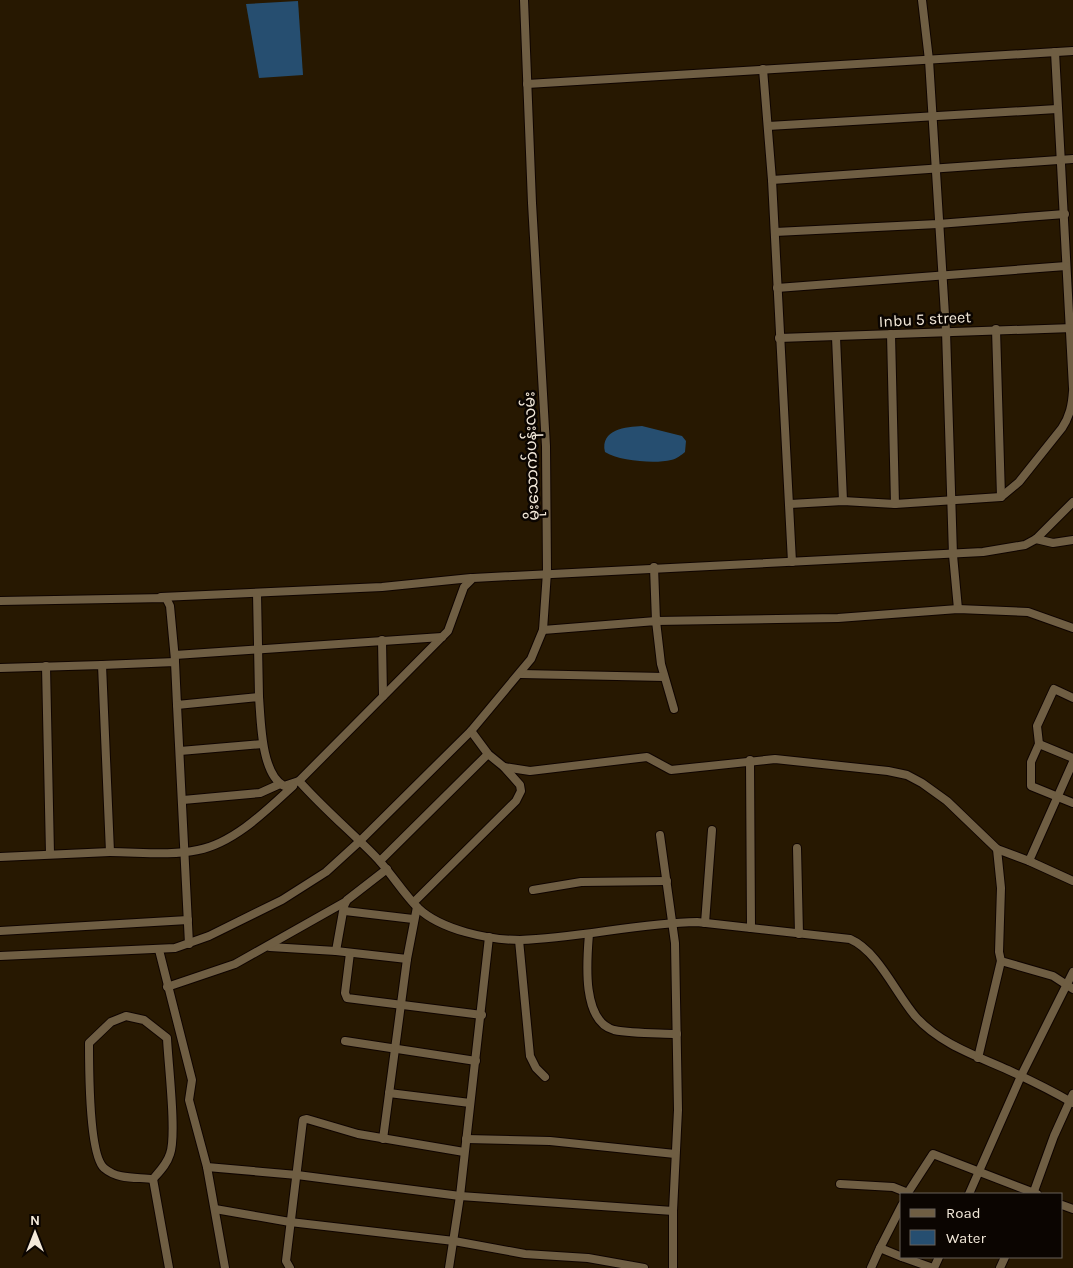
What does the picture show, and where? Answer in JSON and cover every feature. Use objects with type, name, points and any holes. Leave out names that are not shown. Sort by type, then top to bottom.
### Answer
[{"type":"street","name":"မိုးသောက်ပန်းလမ်း","points":[[0,956],[159,950],[189,944],[245,919],[305,886],[326,872],[360,841],[471,731],[531,660],[543,630],[547,572],[546,446],[524,0]]},
{"type":"street","points":[[922,0],[929,60],[946,331],[953,555],[958,609]]},
{"type":"street","points":[[790,504],[843,500],[896,504],[1002,498],[1019,482],[1068,419],[1073,389],[1071,328],[1055,52]]},
{"type":"street","points":[[527,84],[1073,52]]},
{"type":"street","points":[[763,69],[772,180],[792,562]]},
{"type":"street","points":[[768,126],[1057,109]]},
{"type":"street","points":[[772,180],[1073,159]]},
{"type":"street","points":[[775,232],[938,224],[1065,214]]},
{"type":"street","points":[[777,288],[1066,266]]},
{"type":"street","name":"Inbu 5 street","points":[[779,338],[836,338],[946,331],[1071,328]]},
{"type":"street","points":[[996,329],[1002,498]]},
{"type":"street","points":[[891,334],[896,504]]},
{"type":"street","points":[[836,338],[843,500]]},
{"type":"street","points":[[0,601],[161,597],[382,587],[547,572],[953,555],[1006,549],[1036,539],[1073,502]]},
{"type":"street","points":[[1036,539],[1053,543],[1073,540]]},
{"type":"street","points":[[654,567],[656,622],[664,677],[674,709]]},
{"type":"street","points":[[0,857],[110,852],[186,852],[208,847],[233,834],[257,817],[299,781],[442,637],[453,620],[464,587],[473,578]]},
{"type":"street","points":[[257,593],[259,697],[263,744],[271,773],[280,784],[288,787],[299,781]]},
{"type":"street","points":[[161,597],[166,598],[170,606],[175,659],[186,852],[189,944]]},
{"type":"street","points":[[543,630],[656,622],[838,618],[958,609],[1028,612],[1073,628]]},
{"type":"street","points":[[0,668],[102,665],[258,649],[442,637]]},
{"type":"street","points":[[382,640],[383,696]]},
{"type":"street","points":[[102,665],[110,852]]},
{"type":"street","points":[[46,666],[50,854]]},
{"type":"street","points":[[521,674],[664,677]]},
{"type":"street","points":[[1073,698],[1054,689],[1037,726],[1039,744],[1031,762],[1031,786],[1073,803]]},
{"type":"street","points":[[177,705],[259,697]]},
{"type":"street","points":[[383,1139],[415,905],[519,796],[520,786],[504,767],[488,754],[471,731]]},
{"type":"street","points":[[180,751],[263,744]]},
{"type":"street","points":[[1039,744],[1073,758]]},
{"type":"street","points":[[380,862],[488,754]]},
{"type":"street","points":[[504,767],[530,771],[646,757],[671,770],[750,760],[775,759],[888,771],[907,775],[947,800],[997,848],[1073,881]]},
{"type":"street","points":[[750,760],[751,928]]},
{"type":"street","points":[[1029,861],[1059,798],[1073,762]]},
{"type":"street","points":[[299,781],[387,869],[415,905],[462,931],[489,937],[519,940],[589,934],[672,922],[706,923],[850,939],[858,943],[865,948],[917,1018],[958,1048],[1072,1099],[1034,1193]]},
{"type":"street","points":[[183,800],[260,793],[280,784]]},
{"type":"street","points":[[706,923],[712,830]]},
{"type":"street","points":[[660,835],[672,922],[677,1034],[674,1268]]},
{"type":"street","points":[[797,848],[799,934]]},
{"type":"street","points":[[978,1058],[1002,961],[999,952],[1001,888],[997,848]]},
{"type":"street","points":[[167,987],[235,964],[268,947],[345,904],[387,869]]},
{"type":"street","points":[[533,890],[581,882],[667,881]]},
{"type":"street","points":[[345,904],[347,912],[413,919]]},
{"type":"street","points":[[336,951],[345,904]]},
{"type":"street","points":[[0,931],[188,920]]},
{"type":"street","points":[[589,934],[586,978],[589,996],[596,1014],[603,1023],[614,1030],[677,1034]]},
{"type":"street","points":[[449,1268],[460,1196],[482,1015],[489,937]]},
{"type":"street","points":[[519,940],[530,1056],[536,1068],[545,1076]]},
{"type":"street","points":[[268,947],[336,951],[407,959]]},
{"type":"street","points":[[159,950],[192,1080],[189,1100],[207,1167],[225,1268]]},
{"type":"street","points":[[350,953],[345,993],[347,998],[482,1015]]},
{"type":"street","points":[[1002,961],[1037,970],[1073,989]]},
{"type":"street","points":[[969,1193],[1021,1076],[1065,984],[1073,972]]},
{"type":"street","points":[[126,1016],[144,1020],[168,1038],[172,1132],[171,1153],[164,1167],[153,1179],[126,1178],[104,1168],[95,1152],[89,1043],[111,1022],[126,1016]]},
{"type":"street","points":[[345,1041],[476,1061]]},
{"type":"street","points":[[389,1093],[470,1103]]},
{"type":"street","points":[[290,1268],[286,1261],[302,1123],[305,1119],[383,1139],[464,1152]]},
{"type":"street","points":[[466,1138],[550,1141],[675,1154]]},
{"type":"street","points":[[840,1184],[893,1187],[908,1193],[933,1154],[1032,1193]]},
{"type":"street","points":[[207,1167],[297,1175],[460,1196],[674,1212]]},
{"type":"street","points":[[153,1179],[169,1268]]},
{"type":"street","points":[[215,1209],[290,1222],[454,1241],[525,1254],[588,1258],[644,1268]]},
{"type":"street","points":[[871,1268],[900,1209]]},
{"type":"street","points":[[880,1248],[900,1256]]},
{"type":"street","points":[[905,1258],[934,1268]]},
{"type":"water","points":[[298,1],[303,75],[259,78],[246,4]]},
{"type":"water","points":[[642,426],[682,436],[686,441],[685,452],[679,457],[656,462],[628,460],[605,452],[604,444],[610,434],[629,427]]}]
